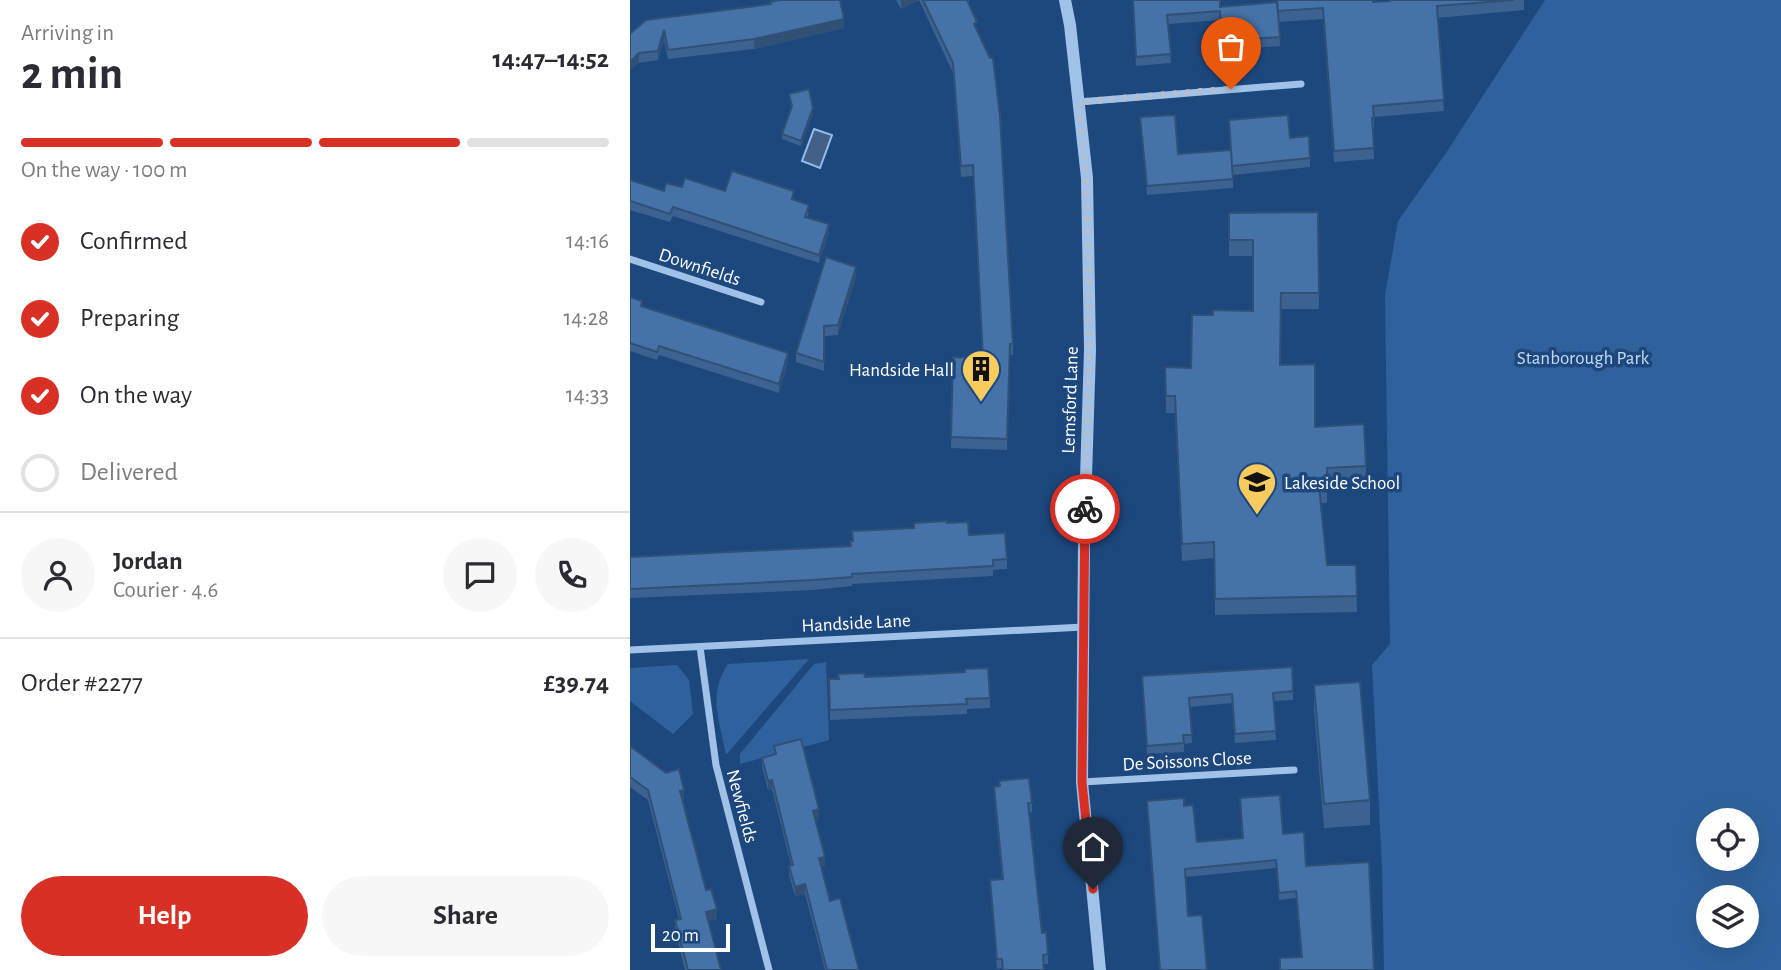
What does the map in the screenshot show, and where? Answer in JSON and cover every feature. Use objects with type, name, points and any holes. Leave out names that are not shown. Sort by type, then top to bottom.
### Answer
[{"type":"street","name":"Lemsford Lane","points":[[1065,0],[1087,178],[1090,350],[1084,541],[1082,782],[1100,970]]},
{"type":"street","points":[[1079,102],[1301,84]]},
{"type":"street","name":"Downfields","points":[[630,259],[761,302]]},
{"type":"street","name":"Handside Lane","points":[[630,650],[1084,627]]},
{"type":"street","name":"Newfields","points":[[700,647],[716,765],[769,970]]},
{"type":"street","name":"De Soissons Close","points":[[1082,782],[1294,770]]},
{"type":"green space","name":"Stanborough Park","points":[[1545,0],[1781,0],[1781,970],[1384,970],[1372,665],[1390,644],[1385,295],[1398,221],[1446,153]]},
{"type":"green space","points":[[809,659],[726,755],[718,719],[717,697],[722,675],[728,664]]},
{"type":"green space","points":[[826,662],[829,740],[740,764],[740,754],[814,664]]},
{"type":"green space","points":[[677,665],[689,680],[693,714],[673,734],[630,701],[630,668]]},
{"type":"shaded area","points":[[814,129],[832,135],[820,168],[802,161]]},
{"type":"building","points":[[840,0],[844,19],[754,39],[668,50],[664,30],[658,51],[639,53],[630,62],[630,34],[646,20],[771,4],[770,2]]},
{"type":"building","points":[[923,0],[967,0],[977,22],[974,24],[990,58],[993,58],[1000,117],[1013,344],[1010,344],[1007,439],[951,437],[953,357],[983,358],[973,165],[961,166],[953,63]]},
{"type":"building","points":[[1133,0],[1220,0],[1220,7],[1277,2],[1280,37],[1222,41],[1220,11],[1167,15],[1171,54],[1136,57]]},
{"type":"building","points":[[1277,0],[1514,0],[1437,6],[1444,100],[1373,106],[1374,148],[1334,151],[1323,8],[1278,11]]},
{"type":"building","points":[[809,89],[813,108],[801,141],[782,134],[792,106],[789,94]]},
{"type":"building","points":[[1175,115],[1178,154],[1231,150],[1229,120],[1288,115],[1290,138],[1309,136],[1310,158],[1232,166],[1233,179],[1147,186],[1140,117]]},
{"type":"building","points":[[732,171],[794,191],[792,199],[809,205],[805,217],[829,224],[819,255],[673,207],[670,214],[630,201],[630,180],[664,191],[666,183],[682,187],[685,178],[725,191]]},
{"type":"building","points":[[1318,212],[1319,293],[1281,293],[1280,365],[1315,364],[1315,427],[1364,424],[1366,466],[1327,468],[1327,486],[1319,486],[1327,565],[1356,565],[1357,596],[1215,599],[1214,542],[1182,544],[1175,396],[1166,396],[1165,367],[1191,368],[1192,315],[1213,315],[1213,310],[1253,311],[1253,240],[1229,240],[1229,213]]},
{"type":"building","points":[[826,257],[856,267],[838,325],[824,326],[824,362],[796,353]]},
{"type":"building","points":[[630,297],[642,301],[641,306],[788,353],[779,384],[659,346],[657,352],[630,343]]},
{"type":"building","points":[[968,522],[969,535],[1005,533],[1007,559],[993,560],[993,566],[852,574],[852,577],[813,580],[630,589],[630,557],[851,546],[852,531],[914,528],[914,523]]},
{"type":"building","points":[[1292,667],[1293,691],[1273,693],[1276,731],[1235,734],[1232,694],[1189,698],[1192,735],[1183,735],[1184,743],[1147,746],[1142,676]]},
{"type":"building","points":[[988,668],[990,698],[966,699],[967,704],[830,710],[829,679],[839,679],[838,674],[890,676],[965,672],[965,669]]},
{"type":"building","points":[[1360,682],[1370,800],[1324,804],[1314,685]]},
{"type":"building","points":[[801,739],[819,809],[813,811],[825,857],[819,858],[830,901],[840,898],[859,970],[827,970],[805,884],[795,887],[789,866],[793,865],[772,780],[768,781],[762,758],[776,754],[774,746]]},
{"type":"building","points":[[630,746],[666,773],[679,769],[684,790],[680,791],[706,890],[711,889],[717,909],[706,912],[721,970],[688,970],[675,920],[681,919],[648,790],[630,777]]},
{"type":"building","points":[[1029,778],[1032,803],[1028,803],[1042,933],[1046,932],[1048,954],[1043,955],[1044,970],[1003,970],[1002,959],[997,959],[990,880],[1003,879],[994,787],[1000,786],[999,781]]},
{"type":"building","points":[[1280,795],[1283,834],[1304,832],[1306,866],[1369,862],[1374,970],[1280,970],[1280,958],[1302,957],[1296,891],[1279,893],[1276,860],[1185,869],[1188,916],[1202,915],[1207,970],[1160,970],[1147,801],[1184,798],[1184,806],[1193,805],[1197,842],[1243,838],[1240,798]]},
{"type":"way so far","points":[[1085,509],[1090,350],[1087,178],[1079,102],[1231,89]]},
{"type":"place","name":"Handside Hall","points":[[981,403]]},
{"type":"place","name":"Lakeside School","points":[[1257,516]]},
{"type":"route","points":[[1085,509],[1082,782],[1093,889]]}]
